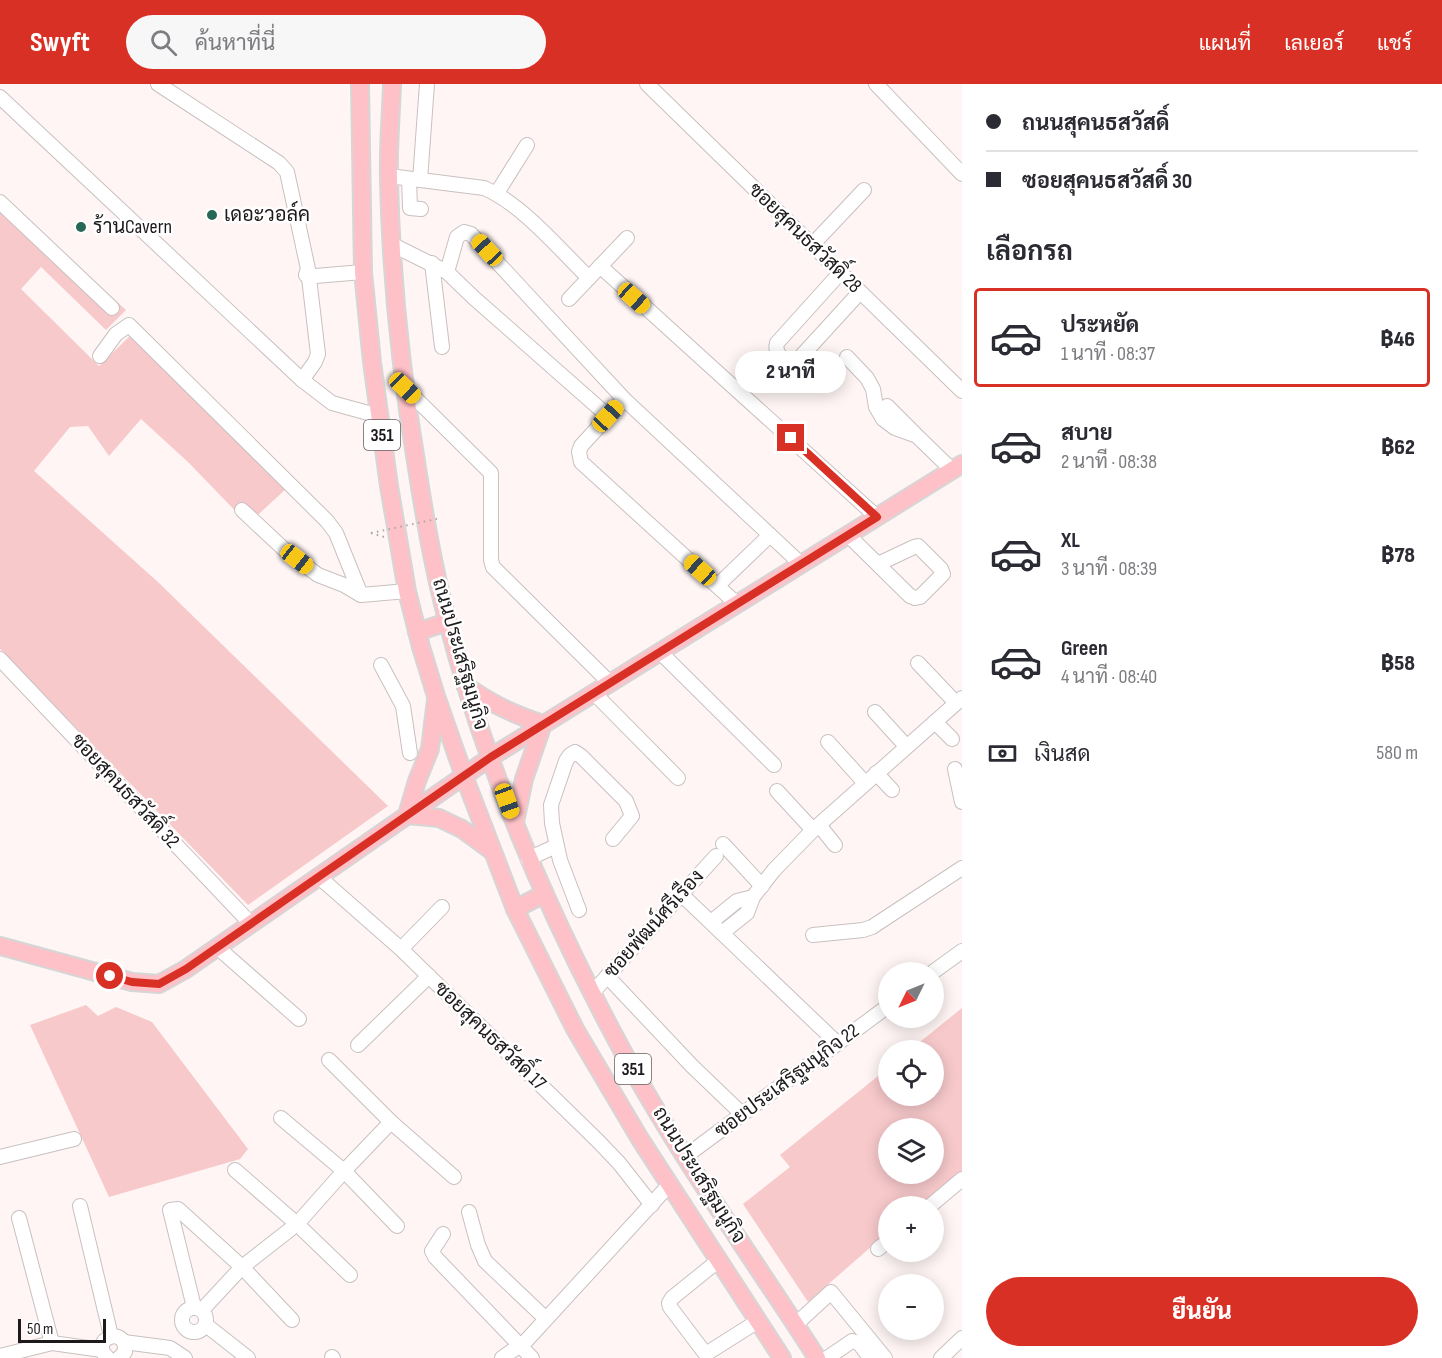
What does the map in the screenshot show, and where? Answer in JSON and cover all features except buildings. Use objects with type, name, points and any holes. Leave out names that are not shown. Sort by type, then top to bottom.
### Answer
[{"type":"main road","name":"ถนนประเสริฐมนูกิจ","points":[[360,84],[363,272],[379,416],[407,591],[436,696],[515,909],[581,1039],[670,1185],[782,1358]]},
{"type":"main road","name":"ถนนประเสริฐมนูกิจ","points":[[392,84],[389,176],[391,244],[405,388],[430,549],[465,685],[528,859],[615,1038],[686,1156],[817,1358]]},
{"type":"main road","points":[[0,946],[132,982],[159,984],[186,969],[491,757],[957,467]]},
{"type":"main road","points":[[417,632],[447,622]]},
{"type":"main road","points":[[465,685],[504,710],[543,724]]},
{"type":"main road","points":[[407,815],[430,749],[436,696]]},
{"type":"main road","points":[[515,823],[524,779],[543,724]]},
{"type":"main road","points":[[407,815],[439,818],[462,829],[492,851]]},
{"type":"main road","points":[[515,909],[544,894]]},
{"type":"street","points":[[158,84],[285,167],[311,275],[318,354],[302,380]]},
{"type":"street","points":[[421,209],[410,208],[427,84]]},
{"type":"street","name":"ซอยสุคนธสวัสดิ์ 28","points":[[647,84],[840,273],[959,383]]},
{"type":"street","points":[[876,84],[962,174]]},
{"type":"street","points":[[0,97],[302,380],[332,403],[379,416]]},
{"type":"street","points":[[497,193],[527,145]]},
{"type":"street","points":[[389,176],[484,188],[497,193],[514,205],[589,278]]},
{"type":"street","points":[[812,245],[864,190]]},
{"type":"street","points":[[0,202],[112,308]]},
{"type":"street","points":[[447,272],[457,237],[464,232],[471,234],[624,399],[801,564]]},
{"type":"street","points":[[569,299],[627,238]]},
{"type":"street","points":[[391,244],[447,272],[608,416]]},
{"type":"street","points":[[432,263],[442,347]]},
{"type":"street","points":[[600,266],[877,517]]},
{"type":"street","points":[[311,275],[363,272]]},
{"type":"street","points":[[840,273],[777,343],[777,352],[787,363],[796,362],[860,292]]},
{"type":"street","points":[[100,356],[116,334],[129,325],[327,521],[336,533],[361,595]]},
{"type":"street","points":[[847,357],[867,378],[873,389],[876,407],[883,419],[894,429],[917,436]]},
{"type":"street","points":[[405,388],[491,473],[491,560],[493,567],[610,683]]},
{"type":"street","points":[[624,399],[581,446],[579,452],[581,462],[737,604]]},
{"type":"street","points":[[887,406],[917,436],[957,467]]},
{"type":"street","points":[[242,510],[287,552],[318,575],[344,585],[361,595],[407,591]]},
{"type":"street","points":[[717,586],[770,535]]},
{"type":"street","points":[[848,535],[910,597],[920,597],[942,574],[941,569],[918,546],[878,564]]},
{"type":"street","points":[[660,652],[774,765]]},
{"type":"street","name":"ซอยสุคนธสวัสดิ์ 32","points":[[0,659],[251,924]]},
{"type":"street","points":[[722,933],[747,914],[757,891],[816,828],[959,700],[918,663]]},
{"type":"street","points":[[381,665],[403,706],[410,753]]},
{"type":"street","points":[[594,693],[678,778]]},
{"type":"street","points":[[875,712],[906,746]]},
{"type":"street","points":[[934,722],[952,739]]},
{"type":"street","points":[[828,742],[865,783]]},
{"type":"street","points":[[579,910],[556,846],[551,805],[566,761],[575,752],[626,801],[630,809],[632,816],[613,839]]},
{"type":"street","points":[[955,769],[962,802]]},
{"type":"street","points":[[876,773],[892,790]]},
{"type":"street","points":[[777,791],[835,845]]},
{"type":"street","points":[[528,859],[556,846]]},
{"type":"street","name":"ซอยพัฒน์ศรีเรือง","points":[[592,992],[719,850],[757,891]]},
{"type":"street","points":[[813,935],[872,927],[962,868]]},
{"type":"street","name":"ซอยสุคนธสวัสดิ์ 17","points":[[319,877],[401,949],[598,1141],[619,1163],[652,1205]]},
{"type":"street","points":[[711,922],[737,901],[757,891]]},
{"type":"street","points":[[681,894],[837,1043]]},
{"type":"street","points":[[401,949],[442,908]]},
{"type":"street","points":[[217,947],[299,1019]]},
{"type":"street","points":[[944,964],[962,951]]},
{"type":"street","points":[[358,1045],[429,976]]},
{"type":"street","points":[[607,976],[692,1066],[742,1114]]},
{"type":"street","name":"ซอยประเสริฐมนูกิจ 22","points":[[686,1156],[878,1013]]},
{"type":"street","points":[[329,1060],[391,1122],[454,1177]]},
{"type":"street","points":[[281,1118],[344,1171],[397,1226]]},
{"type":"street","points":[[292,1320],[242,1267],[178,1209],[170,1209],[198,1309],[207,1317],[206,1325],[196,1332],[188,1330],[183,1324],[182,1316],[187,1310],[198,1309],[242,1267],[297,1224],[391,1122]]},
{"type":"street","points":[[0,1157],[74,1139]]},
{"type":"street","points":[[235,1170],[297,1224],[350,1275]]},
{"type":"street","points":[[942,1196],[962,1179]]},
{"type":"street","points":[[502,1358],[521,1346],[670,1185]]},
{"type":"street","points":[[0,1356],[44,1349],[113,1356],[125,1352],[117,1339],[80,1206]]},
{"type":"street","points":[[469,1212],[485,1261],[545,1318]]},
{"type":"street","points":[[19,1218],[44,1349]]},
{"type":"street","points":[[443,1233],[432,1251],[435,1257],[532,1358]]},
{"type":"street","points":[[718,1260],[672,1298],[669,1303],[670,1307],[704,1352],[709,1352],[758,1321]]},
{"type":"street","points":[[795,1325],[831,1292],[885,1358]]},
{"type":"street","points":[[206,1325],[248,1358]]},
{"type":"street","points":[[113,1356],[103,1342],[117,1339],[170,1348],[180,1356],[188,1330]]},
{"type":"street","points":[[941,1358],[962,1338]]},
{"type":"street","points":[[826,1358],[852,1341],[859,1343],[870,1358]]},
{"type":"path","points":[[371,533],[441,518]]},
{"type":"shaded area","points":[[0,195],[126,310],[106,330],[41,267],[21,289],[99,366],[132,334],[287,488],[248,524],[189,463],[141,419],[109,456],[88,426],[70,427],[34,471],[159,583],[388,806],[248,905],[0,649]]},
{"type":"shaded area","points":[[86,1005],[98,1016],[116,1007],[152,1022],[248,1149],[240,1159],[109,1197],[30,1025]]},
{"type":"shaded area","points":[[962,1008],[962,1171],[931,1196],[878,1196],[878,1241],[808,1302],[743,1204],[790,1167],[780,1155],[878,1076],[878,1106],[944,1106],[944,1040],[922,1040],[937,1028],[944,1028],[944,1023]]},
{"type":"place","name":"เดอะวอล์ค","points":[[212,215]]},
{"type":"place","name":"ร้านCavern","points":[[81,227]]},
{"type":"route","points":[[110,976],[132,982],[159,984],[186,969],[491,757],[877,517],[791,438]]}]
